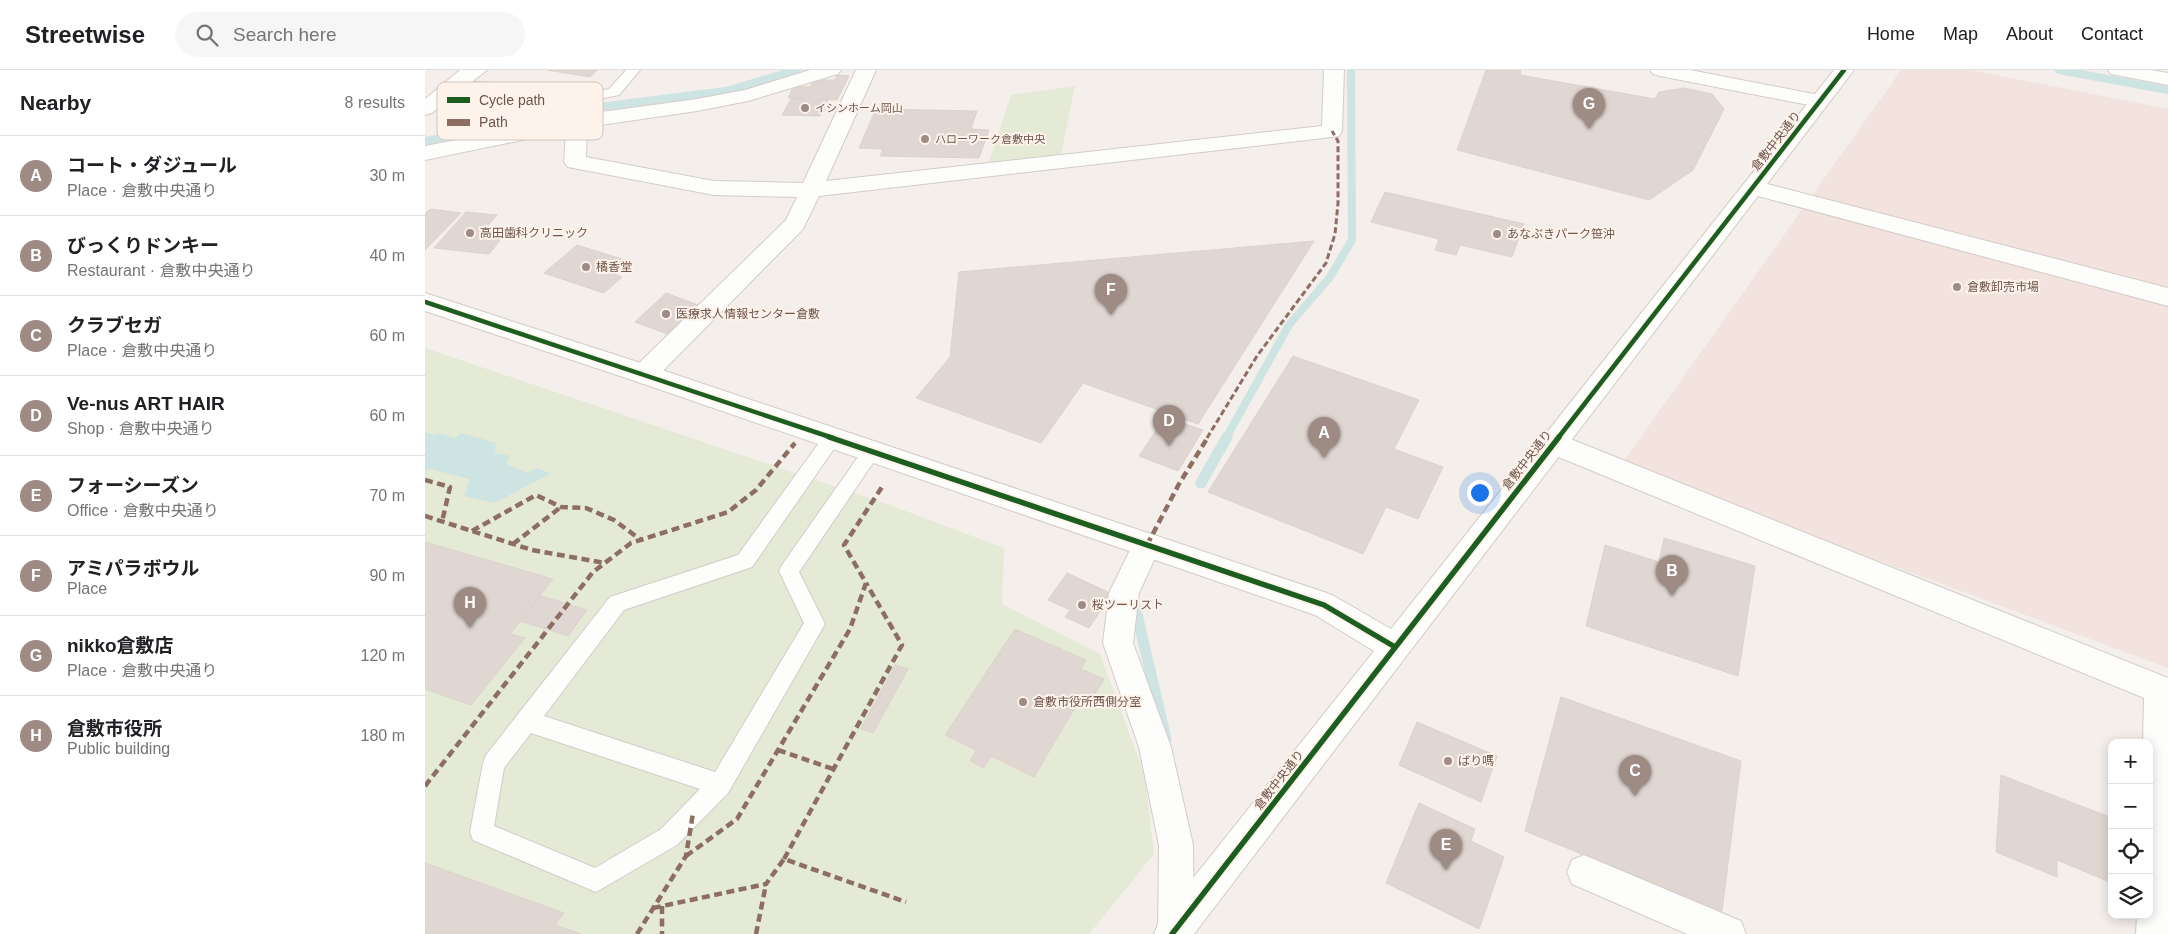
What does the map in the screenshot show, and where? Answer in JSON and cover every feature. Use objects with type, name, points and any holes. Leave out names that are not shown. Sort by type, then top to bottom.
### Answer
[{"type":"street","points":[[458,82],[470,72],[477,70]]},
{"type":"street","points":[[603,118],[697,105],[748,94],[831,70]]},
{"type":"street","points":[[644,374],[795,224],[866,70]]},
{"type":"street","points":[[577,140],[575,162],[714,188],[811,190],[1332,131],[1334,70]]},
{"type":"street","points":[[1660,70],[1819,101]]},
{"type":"street","name":"倉敷中央通り","points":[[1175,932],[1844,70]]},
{"type":"street","points":[[2118,70],[2168,80]]},
{"type":"street","points":[[425,109],[437,99]]},
{"type":"street","points":[[425,152],[486,140]]},
{"type":"street","points":[[1753,188],[2168,297]]},
{"type":"street","points":[[425,302],[644,374],[1324,605],[1395,647]]},
{"type":"street","points":[[1553,443],[2164,691],[2154,934]]},
{"type":"street","points":[[1147,545],[1124,594],[1118,643],[1155,746],[1176,845],[1175,932]]},
{"type":"street","points":[[1584,872],[1728,934]]},
{"type":"lane","points":[[603,94],[614,92],[633,70]]},
{"type":"lane","points":[[832,438],[745,561],[617,603],[494,763],[481,832],[596,880],[669,836],[720,786],[815,624],[789,572],[871,452]]},
{"type":"lane","points":[[527,721],[720,786]]},
{"type":"shaded area","name":"倉敷卸売市場","points":[[1901,70],[1971,70],[2168,109],[2168,668],[1621,465]]},
{"type":"green space","points":[[1075,86],[1061,154],[989,162],[1011,95]]},
{"type":"green space","points":[[425,348],[887,504],[1004,548],[1002,604],[1100,654],[1145,776],[1154,854],[1089,934],[425,934]]},
{"type":"water","points":[[425,432],[455,438],[461,433],[496,443],[495,453],[510,456],[506,464],[527,473],[536,468],[551,473],[495,503],[464,496],[470,479],[430,469],[425,471]]},
{"type":"building","points":[[547,70],[597,70],[590,77]]},
{"type":"building","points":[[1486,70],[1521,70],[1520,75],[1655,99],[1659,92],[1684,88],[1712,94],[1724,109],[1693,170],[1649,200],[1457,150]]},
{"type":"building","points":[[837,75],[849,76],[837,100],[788,98],[794,86],[810,87],[815,80],[835,80]]},
{"type":"building","name":"イシンホーム岡山","points":[[791,99],[828,101],[820,116],[782,115]]},
{"type":"building","name":"ハローワーク倉敷中央","points":[[876,109],[977,111],[971,129],[989,130],[979,158],[880,156],[883,149],[859,148]]},
{"type":"building","points":[[1385,192],[1524,224],[1512,257],[1460,245],[1456,255],[1435,250],[1439,239],[1371,222]]},
{"type":"building","points":[[430,209],[461,213],[425,250],[425,214]]},
{"type":"building","name":"高田歯科クリニック","points":[[466,212],[497,215],[482,232],[505,234],[489,254],[434,248]]},
{"type":"building","points":[[1314,241],[1198,424],[1083,383],[1041,443],[916,398],[950,357],[959,272]]},
{"type":"building","name":"橘香堂","points":[[577,245],[628,261],[614,274],[622,277],[604,293],[544,273]]},
{"type":"building","name":"医療求人情報センター倉敷","points":[[666,293],[698,305],[667,334],[635,322]]},
{"type":"building","points":[[1293,356],[1419,400],[1394,449],[1443,467],[1418,519],[1386,507],[1363,554],[1208,492]]},
{"type":"building","points":[[1165,417],[1203,430],[1178,471],[1139,456]]},
{"type":"building","points":[[1664,538],[1755,566],[1738,676],[1586,626],[1605,545],[1659,562]]},
{"type":"building","points":[[425,542],[553,579],[510,634],[525,638],[471,705],[425,689]]},
{"type":"building","name":"桜ツーリスト","points":[[1067,573],[1112,594],[1089,628],[1065,617],[1070,610],[1048,600]]},
{"type":"building","points":[[541,596],[587,610],[568,636],[520,621]]},
{"type":"building","name":"倉敷市役所西側分室","points":[[1015,629],[1086,660],[1081,669],[1104,679],[1089,704],[1080,699],[1034,777],[991,756],[984,768],[970,761],[976,750],[945,735]]},
{"type":"building","points":[[895,665],[908,669],[873,733],[861,729]]},
{"type":"building","points":[[1561,697],[1741,761],[1722,911],[1525,831]]},
{"type":"building","name":"ばり嗎","points":[[1417,722],[1497,756],[1481,802],[1399,765]]},
{"type":"building","points":[[2001,775],[2108,816],[2108,881],[2057,860],[2057,877],[1996,852]]},
{"type":"building","points":[[1419,803],[1475,829],[1471,841],[1504,857],[1479,929],[1386,883]]},
{"type":"building","points":[[425,863],[564,913],[555,925],[581,934],[425,934]]},
{"type":"waterway","points":[[603,106],[726,91],[797,70]]},
{"type":"waterway","points":[[1226,438],[1289,325],[1330,277],[1352,240],[1351,70]]},
{"type":"waterway","points":[[2059,70],[2168,90]]},
{"type":"waterway","points":[[425,141],[437,139]]},
{"type":"waterway","points":[[1201,483],[1227,437]]},
{"type":"waterway","points":[[1135,606],[1166,739]]},
{"type":"marked path","points":[[1147,545],[1179,484],[1257,356],[1326,263],[1335,234],[1338,203],[1338,141],[1332,131]]},
{"type":"marked path","points":[[425,786],[593,572],[631,543],[728,512],[756,490],[795,443]]},
{"type":"marked path","points":[[425,480],[450,487],[442,522]]},
{"type":"marked path","points":[[686,856],[737,819],[850,629],[866,583],[844,545],[882,487]]},
{"type":"marked path","points":[[472,531],[536,495],[561,507],[586,508],[614,520],[641,540]]},
{"type":"marked path","points":[[513,544],[561,507]]},
{"type":"marked path","points":[[425,516],[532,550],[605,563]]},
{"type":"marked path","points":[[784,859],[902,645],[866,583]]},
{"type":"marked path","points":[[778,750],[833,769]]},
{"type":"marked path","points":[[637,934],[686,856],[693,813]]},
{"type":"marked path","points":[[653,908],[766,884],[784,859],[906,902]]},
{"type":"marked path","points":[[756,934],[766,884]]},
{"type":"marked path","points":[[662,906],[662,934]]},
{"type":"cycle path","points":[[1172,934],[1844,70]]},
{"type":"cycle path","points":[[425,302],[644,374],[1324,605],[1395,647]]},
{"type":"place","name":"イシンホーム岡山","points":[[805,108]]},
{"type":"place","name":"nikko倉敷店","points":[[1589,129]]},
{"type":"place","name":"ハローワーク倉敷中央","points":[[925,139]]},
{"type":"place","name":"高田歯科クリニック","points":[[470,233]]},
{"type":"place","name":"あなぶきパーク笹沖","points":[[1497,234]]},
{"type":"place","name":"橘香堂","points":[[586,267]]},
{"type":"place","name":"倉敷卸売市場","points":[[1957,287]]},
{"type":"place","name":"医療求人情報センター倉敷","points":[[666,314]]},
{"type":"place","name":"アミパラボウル","points":[[1111,315]]},
{"type":"place","name":"Ve-nus ART HAIR","points":[[1169,446]]},
{"type":"place","name":"コート・ダジュール","points":[[1324,458]]},
{"type":"place","name":"びっくりドンキー","points":[[1672,596]]},
{"type":"place","name":"桜ツーリスト","points":[[1082,605]]},
{"type":"place","name":"倉敷市役所","points":[[470,628]]},
{"type":"place","name":"倉敷市役所西側分室","points":[[1023,702]]},
{"type":"place","name":"ばり嗎","points":[[1448,761]]},
{"type":"place","name":"クラブセガ","points":[[1635,796]]},
{"type":"place","name":"フォーシーズン","points":[[1446,870]]}]
